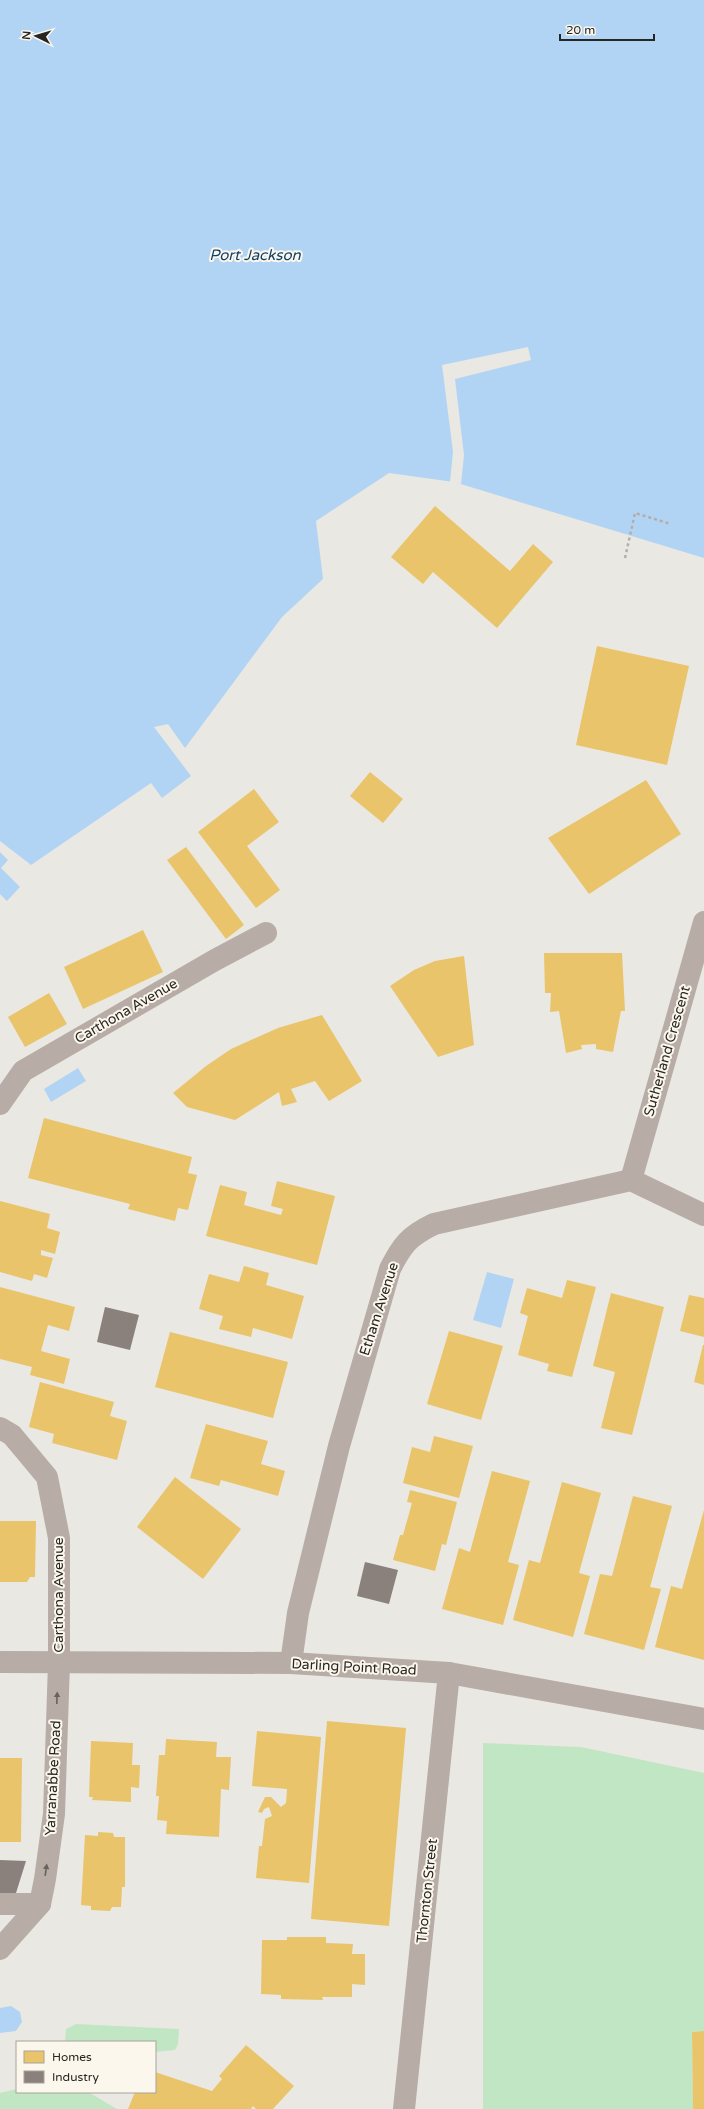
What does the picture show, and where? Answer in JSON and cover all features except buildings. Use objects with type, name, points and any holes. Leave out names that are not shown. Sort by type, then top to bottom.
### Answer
[{"type":"street","name":"Sutherland Crescent","points":[[630,1180],[704,922]]},
{"type":"street","name":"Carthona Avenue","points":[[0,1104],[23,1071],[215,960],[266,933]]},
{"type":"street","points":[[630,1180],[704,1215]]},
{"type":"street","name":"Etham Avenue","points":[[291,1663],[298,1613],[339,1446],[384,1288],[390,1269],[401,1247],[416,1233],[434,1224],[630,1180]]},
{"type":"street","name":"Carthona Avenue","points":[[0,1428],[12,1436],[47,1477],[59,1538],[59,1663]]},
{"type":"street","name":"Darling Point Road","points":[[0,1662],[291,1663],[449,1673],[704,1719]]},
{"type":"street","name":"Yarranabbe Road","points":[[40,1904],[54,1814],[59,1663]]},
{"type":"street","name":"Thornton Street","points":[[404,2109],[449,1673]]},
{"type":"street","points":[[0,1904],[40,1904]]},
{"type":"street","points":[[0,1949],[40,1904]]},
{"type":"path","points":[[625,558],[635,513],[671,524]]},
{"type":"green space","points":[[483,1743],[581,1747],[704,1773],[704,2031],[692,2032],[693,2109],[483,2109]]},
{"type":"green space","points":[[76,2024],[179,2029],[178,2044],[175,2050],[156,2052],[156,2041],[65,2041],[66,2029]]},
{"type":"green space","points":[[16,2089],[16,2093],[90,2093],[117,2109],[0,2109],[0,2093]]},
{"type":"water","name":"Port Jackson","points":[[0,0],[704,0],[704,558],[454,482],[389,473],[316,521],[323,579],[282,617],[185,748],[168,724],[154,727],[191,776],[162,798],[151,783],[31,865],[0,841]]},
{"type":"water","points":[[0,852],[8,860],[1,868],[20,887],[7,901],[0,894]]},
{"type":"water","points":[[78,1068],[86,1081],[51,1102],[44,1089]]},
{"type":"water","points":[[487,1272],[514,1279],[501,1328],[473,1320]]},
{"type":"water","points":[[11,2006],[20,2012],[22,2022],[16,2031],[0,2033],[0,2008]]},
{"type":"pier","points":[[528,347],[531,360],[455,379],[464,455],[461,484],[450,482],[453,452],[442,365]]}]
